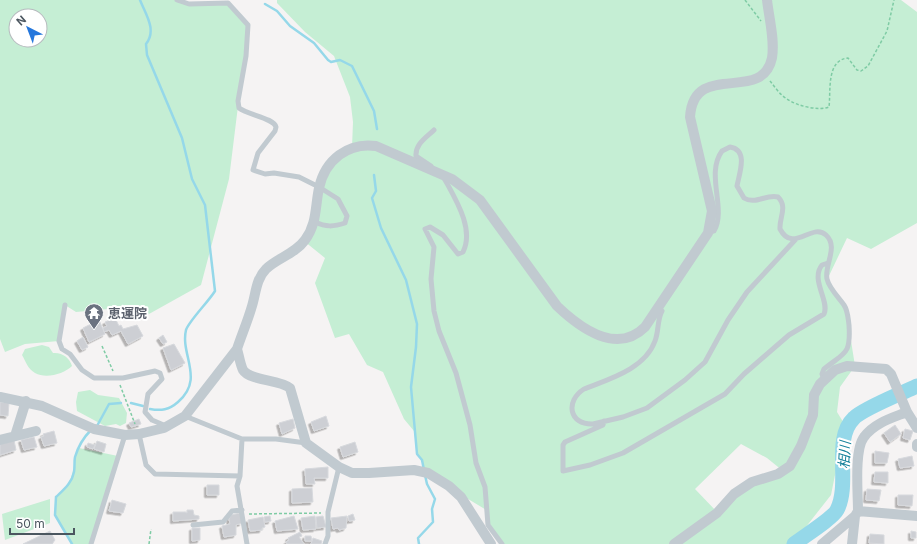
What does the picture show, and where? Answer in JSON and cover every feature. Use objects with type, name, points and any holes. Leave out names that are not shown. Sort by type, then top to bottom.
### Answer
[{"type":"street","points":[[0,397],[26,401],[42,406],[92,428],[124,435],[139,434],[167,426],[185,416],[237,349],[252,306],[257,285],[265,270],[273,263],[290,254],[304,241],[315,222],[319,187],[330,163],[346,150],[360,145],[376,146],[442,174],[468,190],[480,200],[557,306],[594,333],[612,339],[630,338],[645,327],[708,233],[712,211],[690,117],[693,102],[699,93],[711,85],[744,83],[758,78],[764,73],[772,57],[767,0]]},
{"type":"street","points":[[237,349],[243,370],[248,375],[285,384],[290,388],[306,443],[339,467],[352,473],[425,472],[450,486],[461,497],[491,544]]},
{"type":"street","points":[[674,544],[718,513],[734,494],[752,482],[778,474],[790,466],[801,446],[813,415],[814,395],[824,380],[835,370],[847,366],[886,369],[891,374],[907,412],[917,428]]},
{"type":"street","points":[[15,436],[26,401]]},
{"type":"street","points":[[852,544],[857,513],[859,455],[861,442],[871,430],[883,421],[907,412]]},
{"type":"street","points":[[0,440],[36,431]]},
{"type":"street","points":[[822,544],[857,513],[917,516]]},
{"type":"lane","points":[[177,0],[189,4],[228,3],[248,25],[246,56],[238,101],[239,108],[246,113],[272,121],[276,127],[275,131],[258,153],[253,170],[265,174],[274,173],[299,177],[338,199],[347,216],[345,222],[333,226],[325,226],[315,222]]},
{"type":"lane","points":[[434,130],[419,144],[416,150],[416,156],[442,174],[462,216],[466,234],[463,252],[458,254],[443,235],[430,227],[425,229],[434,247],[431,279],[434,311],[439,331],[456,373],[470,425],[476,463],[485,487],[488,525],[502,544]]},
{"type":"lane","points":[[708,233],[714,231],[718,218],[715,174],[717,162],[722,151],[730,147],[738,150],[741,156],[742,163],[737,186],[740,195],[748,201],[765,197],[778,197],[783,208],[780,229],[785,236],[796,239]]},
{"type":"lane","points":[[658,308],[662,311],[659,316],[656,340],[646,358],[626,370],[584,389],[574,399],[572,411],[579,421],[588,424],[604,421],[623,417],[647,408],[685,380],[705,362],[728,320],[747,292],[796,239],[812,232],[822,232],[831,243],[832,249],[828,264],[827,280],[848,312],[850,343],[846,351],[824,369],[822,374],[824,380]]},
{"type":"lane","points":[[604,421],[603,425],[565,442],[563,446],[563,471],[590,466],[623,454],[725,394],[744,374],[789,335],[824,314],[826,309],[819,287],[819,270],[822,265],[828,264]]},
{"type":"lane","points":[[65,305],[59,341],[62,350],[70,354],[88,375],[103,380],[117,379],[155,371],[160,373],[162,379],[148,394],[145,412],[152,420],[167,426]]},
{"type":"lane","points":[[185,416],[242,438],[276,439],[306,443]]},
{"type":"lane","points":[[139,434],[146,466],[155,474],[240,476]]},
{"type":"lane","points":[[91,544],[124,435]]},
{"type":"lane","points":[[242,438],[240,476],[237,486],[248,544]]},
{"type":"lane","points":[[326,544],[328,536],[328,512],[339,467]]},
{"type":"lane","points":[[192,525],[219,524],[226,520],[232,512],[243,512]]},
{"type":"path","points":[[745,0],[771,34]]},
{"type":"path","points":[[764,73],[786,99],[810,106],[822,108],[829,107],[831,78],[837,61],[848,58],[857,70],[861,71],[868,66],[887,31],[894,0]]},
{"type":"path","points":[[102,346],[139,434]]},
{"type":"path","points":[[243,512],[328,512]]},
{"type":"path","points":[[149,544],[151,529]]},
{"type":"green space","points":[[0,0],[177,0],[189,4],[228,3],[248,25],[229,179],[201,285],[140,319],[125,320],[108,309],[76,312],[65,305],[59,341],[25,344],[5,352],[0,339]]},
{"type":"green space","points":[[277,0],[901,0],[917,12],[917,223],[871,249],[847,238],[827,280],[846,309],[855,366],[840,387],[837,412],[845,425],[831,495],[798,537],[789,544],[502,544],[488,525],[488,511],[425,473],[422,460],[417,454],[414,431],[404,419],[383,372],[367,365],[349,334],[335,338],[315,283],[325,258],[304,241],[330,163],[352,147],[353,122],[350,97],[334,56],[305,32],[277,3]],"holes":[[[741,444],[767,458],[783,471],[734,494],[718,513],[695,489]]]},
{"type":"green space","points":[[42,345],[49,347],[53,353],[59,353],[65,356],[72,366],[69,369],[55,375],[44,376],[35,373],[27,365],[22,355],[25,349]]},
{"type":"green space","points":[[90,390],[98,395],[119,398],[127,413],[126,423],[120,426],[116,424],[105,426],[77,411],[76,402],[78,392]]},
{"type":"green space","points":[[79,448],[118,456],[91,544],[72,544],[55,515],[56,497],[71,479]]},
{"type":"green space","points":[[50,499],[50,523],[5,540],[2,514]]},
{"type":"building","points":[[115,318],[119,326],[121,325],[123,329],[137,325],[143,336],[128,344],[121,331],[112,335],[109,330],[104,332],[103,328],[107,326],[105,322]]},
{"type":"building","name":"恵運院","points":[[99,320],[105,334],[89,342],[83,328]]},
{"type":"building","points":[[163,335],[167,342],[163,344],[159,338]]},
{"type":"building","points":[[83,337],[88,347],[82,350],[77,341]]},
{"type":"building","points":[[174,344],[185,363],[171,370],[163,348]]},
{"type":"building","points":[[0,402],[9,403],[8,416],[0,415]]},
{"type":"building","points":[[326,416],[329,426],[314,431],[311,422]]},
{"type":"building","points":[[139,419],[141,424],[131,427],[129,423]]},
{"type":"building","points":[[293,419],[295,428],[282,434],[279,423]]},
{"type":"building","points":[[895,425],[901,434],[890,442],[884,433]]},
{"type":"building","points":[[905,429],[913,431],[910,440],[903,438]]},
{"type":"building","points":[[54,431],[57,443],[44,446],[41,437],[44,436],[43,434]]},
{"type":"building","points":[[34,437],[37,447],[24,450],[21,440]]},
{"type":"building","points":[[14,440],[16,450],[0,455],[0,444]]},
{"type":"building","points":[[97,441],[106,444],[104,452],[94,449]]},
{"type":"building","points":[[355,442],[358,452],[343,457],[340,447]]},
{"type":"building","points":[[88,443],[95,445],[93,449],[87,447]]},
{"type":"building","points":[[875,451],[889,453],[887,463],[875,463]]},
{"type":"building","points":[[912,456],[914,466],[900,468],[898,459]]},
{"type":"building","points":[[328,467],[328,478],[314,478],[315,484],[306,484],[305,469]]},
{"type":"building","points":[[875,472],[888,472],[888,483],[874,482]]},
{"type":"building","points":[[207,485],[219,485],[219,495],[207,495]]},
{"type":"building","points":[[312,488],[313,502],[292,503],[292,489]]},
{"type":"building","points":[[867,489],[881,490],[879,501],[866,500]]},
{"type":"building","points":[[898,495],[913,495],[912,506],[898,505]]},
{"type":"building","points":[[112,500],[126,504],[123,513],[109,511]]},
{"type":"building","points":[[187,510],[193,510],[194,515],[199,516],[199,519],[173,521],[173,512],[187,513]]},
{"type":"building","points":[[240,513],[242,523],[236,525],[236,535],[224,537],[222,526],[230,524],[229,519],[231,515]]},
{"type":"building","points":[[353,514],[355,520],[349,521],[348,516]]},
{"type":"building","points":[[270,516],[271,521],[265,522],[264,517]]},
{"type":"building","points":[[294,516],[298,529],[277,531],[275,521]]},
{"type":"building","points":[[315,516],[316,529],[303,530],[301,518]]},
{"type":"building","points":[[323,516],[326,527],[317,528],[316,517]]},
{"type":"building","points":[[347,516],[346,528],[339,530],[338,528],[333,529],[331,518]]},
{"type":"building","points":[[263,517],[265,527],[262,528],[262,530],[250,531],[248,520]]},
{"type":"building","points":[[192,528],[200,528],[200,540],[192,541]]},
{"type":"building","points":[[50,531],[55,540],[52,544],[23,544]]},
{"type":"building","points":[[911,531],[916,532],[916,538],[911,538]]},
{"type":"building","points":[[300,532],[302,536],[299,537],[304,544],[287,544],[286,542],[289,540],[288,538]]},
{"type":"building","points":[[870,534],[884,535],[884,544],[869,543]]},
{"type":"building","points":[[305,536],[311,536],[312,541],[305,541]]},
{"type":"building","points":[[313,538],[322,541],[321,544],[311,544]]},
{"type":"waterway","points":[[140,0],[151,28],[151,33],[146,44],[147,55],[182,138],[192,179],[205,205],[215,291],[186,330],[186,349],[191,376],[190,385],[186,393],[175,405],[161,410],[150,409]]},
{"type":"waterway","points":[[265,4],[277,11],[290,26],[314,43],[328,60],[331,62],[340,60],[352,66],[374,111],[377,129]]},
{"type":"waterway","points":[[374,175],[376,191],[372,198],[381,228],[406,280],[417,324],[411,387],[417,454],[422,460],[424,470]]},
{"type":"waterway","name":"相川","points":[[794,544],[824,522],[837,510],[841,499],[844,437],[854,418],[875,405],[917,386]]},
{"type":"waterway","points":[[97,426],[109,404],[121,403]]},
{"type":"waterway","points":[[131,403],[143,406]]},
{"type":"waterway","points":[[72,544],[55,515],[56,497],[71,480],[74,472],[76,453],[91,430]]},
{"type":"waterway","points":[[419,544],[418,538],[433,522],[432,509],[435,499],[427,484],[425,475]]},
{"type":"place","name":"恵運院","points":[[94,330]]}]
